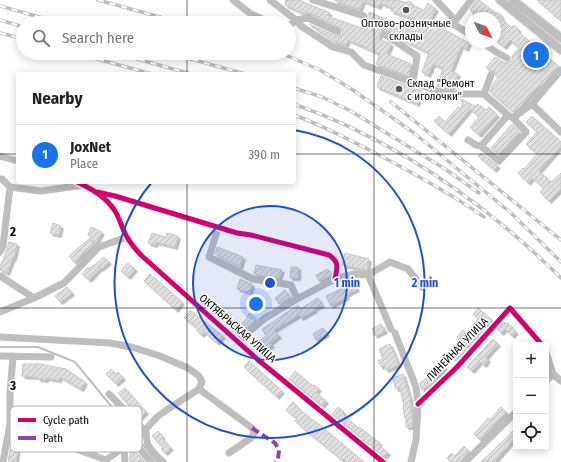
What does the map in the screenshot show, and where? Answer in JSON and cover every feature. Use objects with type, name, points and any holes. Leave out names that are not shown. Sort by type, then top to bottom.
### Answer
[{"type":"main road","points":[[500,0],[561,50]]},
{"type":"main road","points":[[519,2],[561,38]]},
{"type":"street","points":[[233,0],[255,16]]},
{"type":"street","points":[[270,0],[291,16]]},
{"type":"street","points":[[313,0],[364,16]]},
{"type":"street","points":[[436,0],[456,20]]},
{"type":"street","points":[[465,31],[453,24],[472,0]]},
{"type":"street","points":[[296,20],[308,18],[338,32]]},
{"type":"street","points":[[296,20],[301,26],[333,47],[351,52],[364,65],[445,94],[484,94],[526,132],[499,162],[481,146],[476,146],[468,140]]},
{"type":"street","points":[[386,35],[417,56],[413,82]]},
{"type":"street","points":[[490,48],[507,58]]},
{"type":"street","points":[[481,146],[510,117],[532,104],[561,70]]},
{"type":"street","points":[[484,94],[491,75]]},
{"type":"street","points":[[532,104],[561,132]]},
{"type":"street","points":[[0,156],[16,160]]},
{"type":"street","points":[[0,179],[2,179],[10,187],[40,191],[84,185],[97,192],[115,196],[218,228],[329,255],[336,260],[338,266],[335,279]]},
{"type":"street","points":[[0,252],[10,187]]},
{"type":"street","name":"ОКТЯБРЬСКАЯ УЛИЦА","points":[[97,192],[108,201],[116,212],[127,237],[133,247],[142,256],[237,342],[383,462]]},
{"type":"street","points":[[218,228],[209,257],[252,279],[291,286],[297,299]]},
{"type":"street","points":[[0,312],[34,298],[64,283],[99,246],[127,237]]},
{"type":"street","points":[[237,342],[264,319],[297,299],[335,279],[354,274],[368,276],[390,262],[408,269],[422,287]]},
{"type":"street","points":[[0,276],[34,298]]},
{"type":"street","name":"ЛИНЕЙНАЯ УЛИЦА","points":[[368,276],[416,387],[418,404],[416,440],[411,462]]},
{"type":"street","name":"ЛИНЕЙНАЯ УЛИЦА","points":[[418,404],[457,366],[510,308],[539,342]]},
{"type":"street","points":[[0,337],[111,343],[135,348],[160,356],[188,368],[199,376],[202,382],[199,388],[157,417],[142,435]]},
{"type":"street","points":[[0,356],[51,357]]},
{"type":"street","points":[[3,462],[10,424],[10,393],[13,357]]},
{"type":"street","points":[[549,361],[553,374],[561,381]]},
{"type":"street","points":[[549,378],[553,374]]},
{"type":"street","points":[[199,388],[252,428],[254,433],[251,438],[230,453]]},
{"type":"street","points":[[109,394],[121,406]]},
{"type":"street","points":[[465,462],[514,414]]},
{"type":"street","points":[[142,428],[148,436],[147,442],[163,462]]},
{"type":"street","points":[[142,451],[151,462]]},
{"type":"street","points":[[85,452],[106,460],[117,452]]},
{"type":"street","points":[[124,452],[125,462]]},
{"type":"building","points":[[286,0],[299,0],[330,13],[328,16],[364,29],[369,18],[369,12],[415,32],[421,22],[391,11],[393,8],[380,3],[379,7],[363,1],[360,9],[335,0],[397,0],[407,3],[408,1],[412,3],[412,5],[424,10],[428,3],[436,9],[429,21],[465,41],[465,48],[466,48],[466,49],[461,46],[451,71],[458,74],[451,89],[446,89],[437,86],[443,68],[433,64],[428,75],[422,72],[429,53],[388,31],[382,29],[379,39],[391,44],[387,54],[411,64],[409,76],[376,64],[380,54],[348,40],[346,45],[333,41],[309,24],[338,37],[343,34],[342,29],[310,13],[305,14],[285,5]]},
{"type":"building","points":[[476,0],[479,0],[494,12],[472,12],[470,10]]},
{"type":"building","points":[[537,0],[561,0],[561,21]]},
{"type":"building","points":[[501,16],[511,28],[514,25],[521,34],[558,66],[541,86],[539,85],[522,105],[513,112],[490,92],[493,84],[498,78],[495,72],[486,68],[495,57],[505,63],[509,62],[512,60],[512,56],[519,48],[510,40],[504,47],[501,45]]},
{"type":"building","name":"Склад \"Ремонт с иголочки\"","points":[[381,76],[422,91],[417,104],[377,87]]},
{"type":"building","points":[[462,99],[476,107],[478,104],[486,110],[489,107],[497,115],[479,135],[470,127],[479,117],[470,109],[449,134],[434,121],[439,116],[445,122],[458,107],[460,109],[463,103],[461,101]]},
{"type":"building","points":[[532,116],[561,142],[561,146],[539,171],[551,182],[561,173],[561,189],[549,201],[540,192],[544,188],[532,178],[528,183],[518,173],[523,168],[524,169],[537,154],[526,144],[537,132],[526,122]]},
{"type":"building","points":[[512,124],[519,132],[499,154],[491,148]]},
{"type":"building","points":[[481,153],[498,166],[494,170],[478,156]]},
{"type":"building","points":[[53,223],[61,226],[59,235],[50,233]]},
{"type":"building","points":[[91,227],[102,232],[96,243],[90,239],[94,244],[74,262],[69,256],[91,237],[88,235]]},
{"type":"building","points":[[152,233],[166,237],[167,233],[178,236],[175,247],[156,242],[155,245],[148,243]]},
{"type":"building","points":[[9,242],[17,244],[14,258],[7,273],[0,270],[0,266]]},
{"type":"building","points":[[217,247],[243,257],[240,267],[215,254]]},
{"type":"building","points":[[345,253],[369,259],[367,270],[342,265]]},
{"type":"building","points":[[104,257],[109,262],[101,269],[100,268],[89,280],[82,274],[88,267],[89,269]]},
{"type":"building","points":[[128,263],[135,269],[128,277],[121,271]]},
{"type":"building","points":[[256,265],[282,270],[279,278],[254,274]]},
{"type":"building","points":[[291,267],[298,267],[298,278],[290,278]]},
{"type":"building","points":[[328,269],[331,275],[319,281],[316,275]]},
{"type":"building","points":[[150,274],[182,302],[176,310],[144,281]]},
{"type":"building","points":[[240,279],[252,284],[250,292],[237,289]]},
{"type":"building","points":[[354,283],[357,289],[346,295],[347,297],[331,306],[326,296]]},
{"type":"building","points":[[67,287],[72,293],[60,302],[55,296]]},
{"type":"building","points":[[285,290],[290,297],[279,304],[275,298]]},
{"type":"building","points":[[318,298],[322,305],[301,318],[299,315],[274,330],[279,336],[270,343],[272,345],[263,352],[256,343],[266,336],[262,329],[298,305],[300,309]]},
{"type":"building","points":[[478,308],[492,320],[486,326],[484,324],[477,332],[479,334],[456,361],[450,356],[464,343],[457,337],[463,330],[466,333],[478,319],[473,314]]},
{"type":"building","points":[[190,310],[223,336],[217,343],[204,332],[202,335],[197,331],[198,329],[184,318]]},
{"type":"building","points":[[249,313],[256,319],[238,335],[234,331],[247,318]]},
{"type":"building","points":[[504,322],[507,324],[508,323],[516,332],[512,336],[505,329],[501,333],[497,329]]},
{"type":"building","points":[[381,324],[385,331],[375,336],[372,329]]},
{"type":"building","points":[[323,328],[327,334],[316,340],[313,334]]},
{"type":"building","points":[[493,339],[498,344],[486,357],[488,360],[484,365],[480,362],[472,371],[467,367]]},
{"type":"building","points":[[390,344],[399,365],[386,370],[384,366],[381,367],[378,361],[383,359],[379,349]]},
{"type":"building","points":[[249,361],[282,391],[277,397],[244,367]]},
{"type":"building","points":[[23,364],[40,364],[66,369],[85,382],[81,389],[60,377],[59,380],[46,378],[46,380],[38,379],[38,377],[22,376]]},
{"type":"building","points":[[439,364],[446,368],[435,379],[436,380],[422,390],[420,383],[437,370],[435,368]]},
{"type":"building","points":[[111,369],[116,374],[118,372],[123,378],[116,384],[106,374]]},
{"type":"building","points":[[295,371],[319,389],[316,392],[326,401],[322,406],[289,379]]},
{"type":"building","points":[[403,374],[410,398],[412,427],[406,427],[406,419],[400,388],[396,389],[392,378]]},
{"type":"building","points":[[125,388],[141,406],[129,406],[118,393]]},
{"type":"building","points":[[293,402],[298,408],[364,462],[347,462],[343,459],[342,460],[306,431],[295,421],[297,419],[286,410]]},
{"type":"building","points":[[142,407],[146,412],[142,416]]},
{"type":"building","points":[[338,407],[344,412],[343,414],[358,428],[359,427],[380,443],[378,444],[388,453],[384,457],[332,414]]},
{"type":"building","points":[[501,407],[506,412],[480,440],[474,434],[488,418],[490,420]]},
{"type":"building","points":[[158,431],[171,448],[165,453],[161,449],[163,448],[152,436]]},
{"type":"building","points":[[513,431],[513,440],[494,462],[481,462]]},
{"type":"building","points":[[464,446],[469,451],[460,462],[451,462],[447,458],[452,453],[455,456]]},
{"type":"building","points":[[10,450],[10,452],[17,452],[16,462],[8,461]]},
{"type":"building","points":[[130,452],[137,453],[142,459],[142,462],[130,462]]},
{"type":"waterway","points":[[0,347],[38,347],[75,362],[111,406]]},
{"type":"waterway","points":[[142,444],[157,462]]},
{"type":"railway","points":[[98,0],[156,16]]},
{"type":"railway","points":[[0,6],[35,16]]},
{"type":"railway","points":[[0,20],[16,25]]},
{"type":"railway","points":[[0,33],[16,37]]},
{"type":"railway","points":[[101,60],[145,72]]},
{"type":"railway","points":[[141,60],[184,72]]},
{"type":"railway","points":[[194,60],[238,72]]},
{"type":"railway","points":[[296,60],[320,70],[353,90],[414,133],[511,213],[561,262]]},
{"type":"railway","points":[[296,89],[322,97],[349,110],[445,169],[479,193]]},
{"type":"railway","points":[[391,102],[561,240]]},
{"type":"railway","points":[[296,105],[368,136],[437,176],[470,199],[501,224],[532,250],[561,278]]},
{"type":"railway","points":[[296,116],[315,123],[391,161],[445,192],[484,217]]},
{"type":"marked path","points":[[252,428],[275,443],[279,450],[278,459],[275,462]]},
{"type":"cycle path","points":[[81,184],[98,194],[111,206],[117,214],[129,240],[142,256],[257,359],[383,462]]},
{"type":"cycle path","points":[[97,192],[115,196],[237,233],[251,235],[329,255],[335,260],[337,266],[335,279]]},
{"type":"cycle path","points":[[418,404],[457,367],[510,308],[539,342]]},
{"type":"place","name":"Оптово-розничные склады","points":[[406,10]]},
{"type":"place","name":"JoxNet","points":[[536,55]]},
{"type":"place","name":"Склад \"Ремонт с иголочки\"","points":[[399,89]]}]
